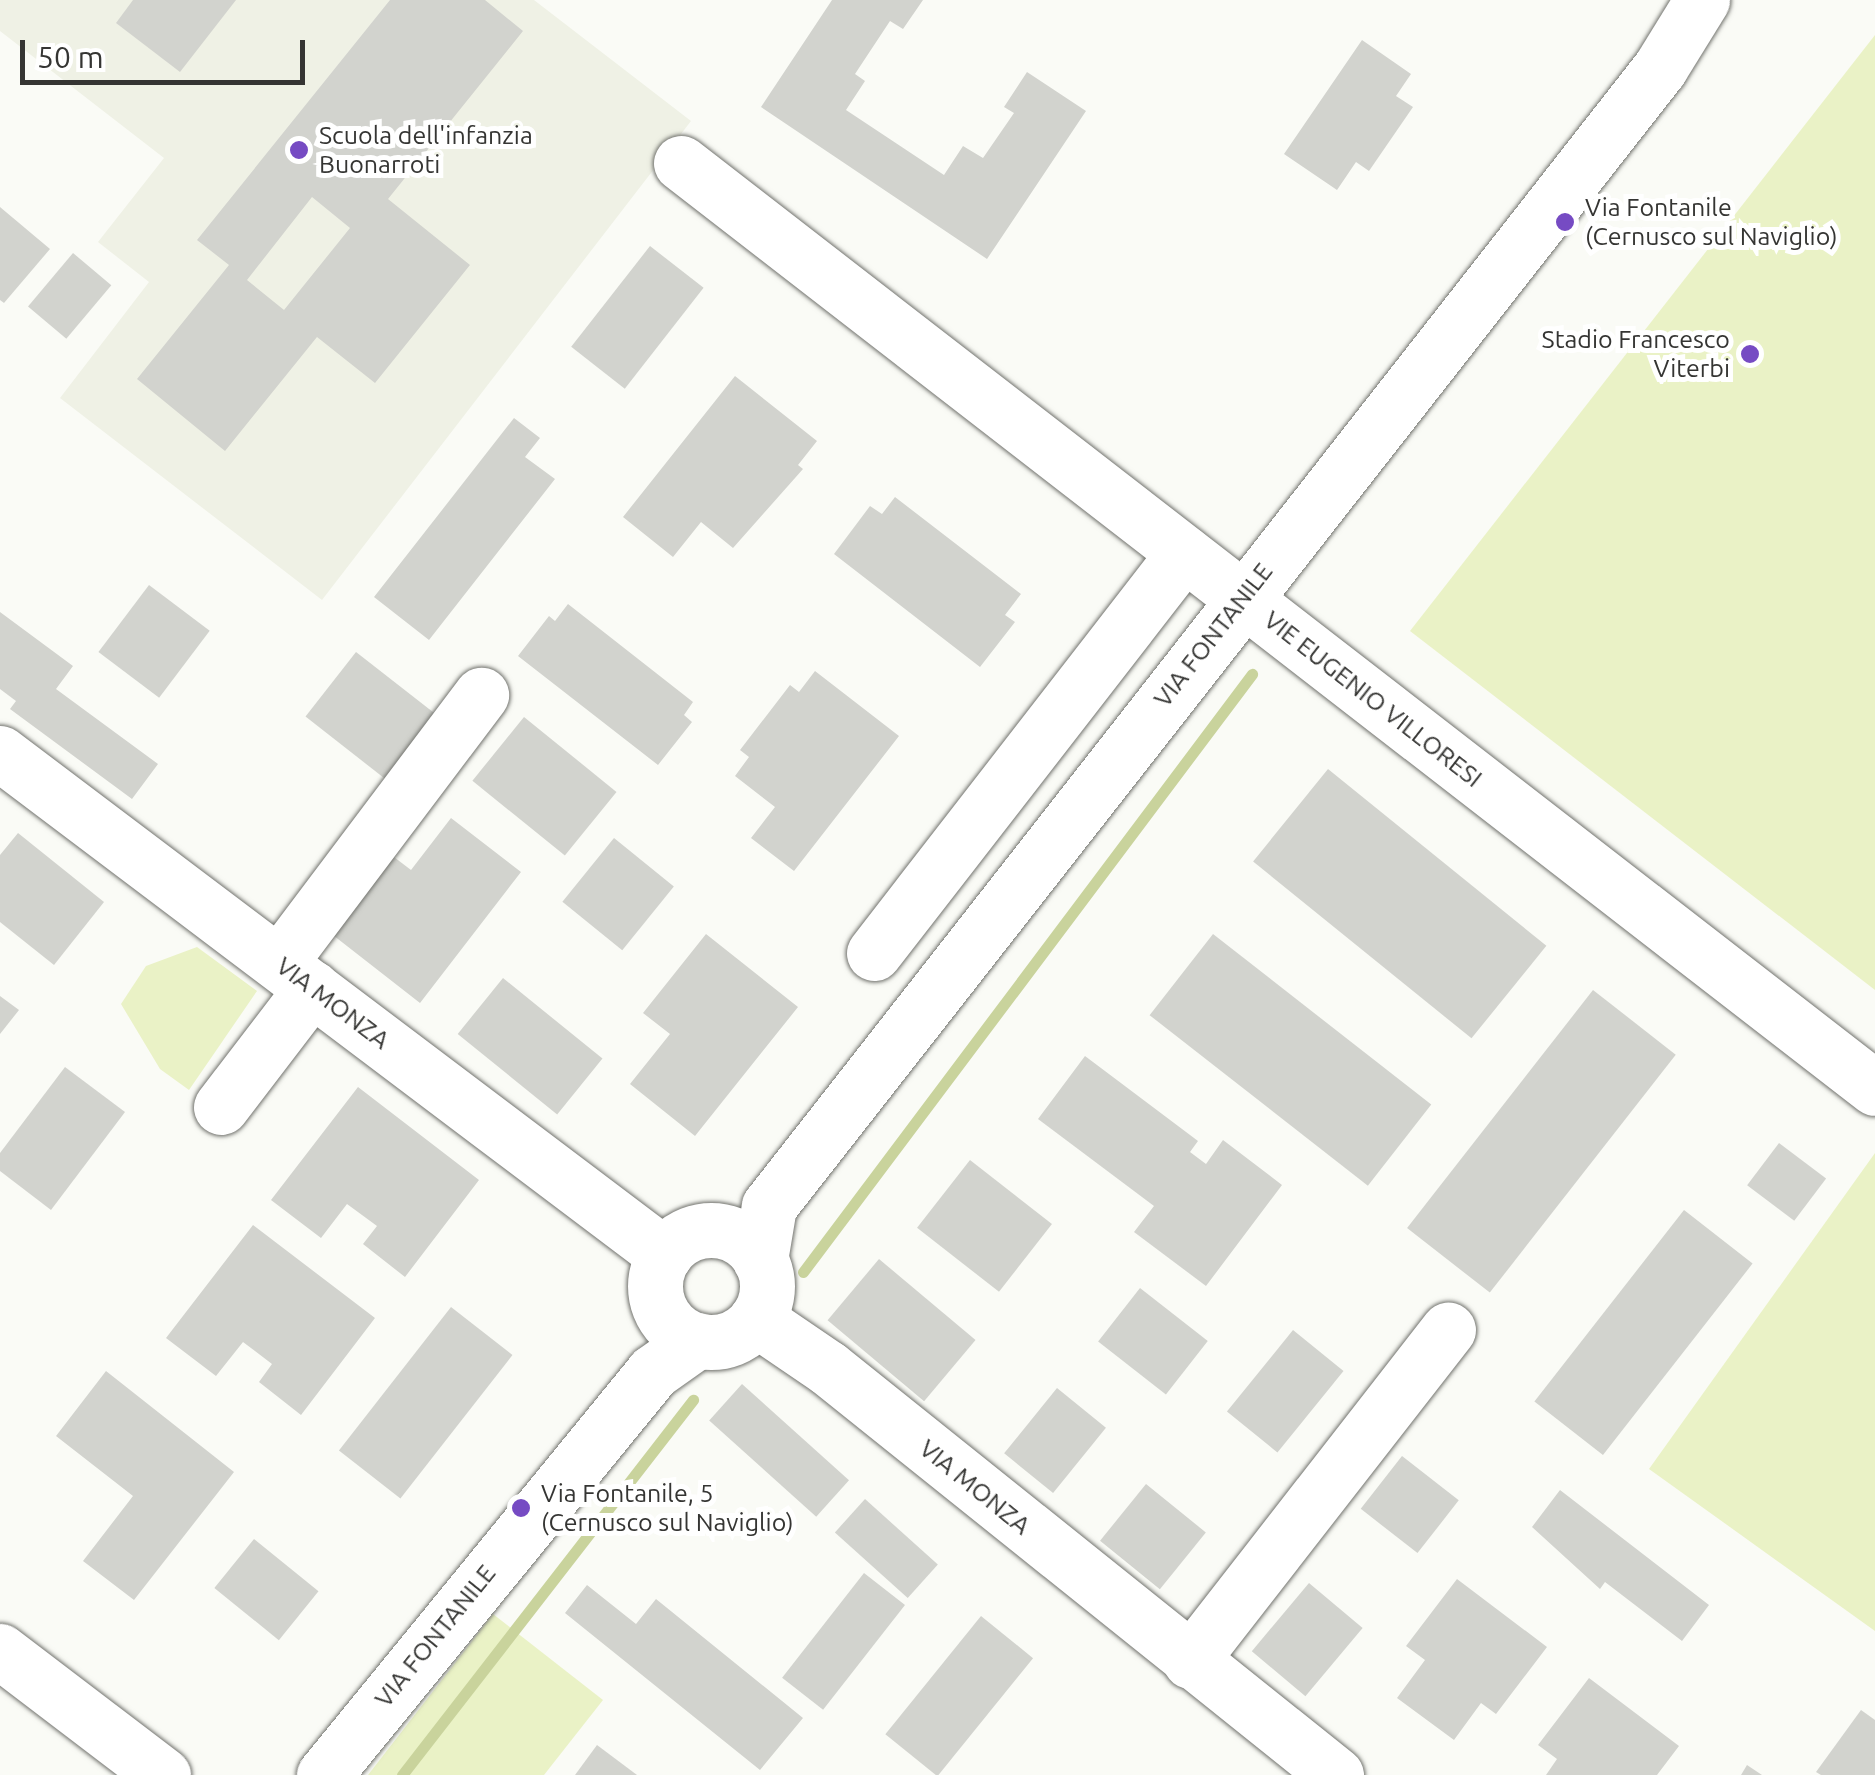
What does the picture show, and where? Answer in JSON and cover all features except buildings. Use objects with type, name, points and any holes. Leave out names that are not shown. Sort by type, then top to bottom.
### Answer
[{"type":"street","name":"VIA FONTANILE","points":[[760,1260],[770,1206],[1660,68],[1702,0]]},
{"type":"street","name":"VIA FONTANILE","points":[[1660,68],[1741,0]]},
{"type":"street","name":"VIE EUGENIO VILLORESI","points":[[681,163],[1875,1088]]},
{"type":"street","points":[[874,953],[1184,553]]},
{"type":"street","points":[[221,1107],[295,976],[481,694]]},
{"type":"street","name":"VIA MONZA","points":[[7,772],[295,976],[664,1255]]},
{"type":"street","name":"VIA FONTANILE","points":[[713,1230],[770,1206]]},
{"type":"street","points":[[713,1230],[746,1242],[760,1260],[767,1286],[756,1319],[733,1337],[681,1328],[655,1284],[664,1255],[684,1236],[713,1230]]},
{"type":"street","name":"VIA MONZA","points":[[756,1319],[828,1368],[1336,1775]]},
{"type":"street","name":"VIA FONTANILE","points":[[324,1775],[681,1328]]},
{"type":"street","points":[[1190,1661],[1448,1329]]},
{"type":"street","points":[[0,1651],[163,1775]]},
{"type":"shaded area","points":[[0,0],[534,0],[691,121],[322,600],[60,398],[149,282],[98,242],[164,158],[0,31]]},
{"type":"green space","name":"Stadio Francesco Viterbi","points":[[1875,35],[1875,990],[1410,631]]},
{"type":"green space","points":[[197,947],[257,991],[189,1090],[160,1069],[121,1004],[146,966]]},
{"type":"green space","points":[[1875,1153],[1875,1631],[1649,1469]]},
{"type":"green space","points":[[493,1614],[603,1700],[544,1775],[368,1775]]},
{"type":"waterway","points":[[803,1272],[1252,674]]},
{"type":"waterway","points":[[402,1775],[693,1400]]},
{"type":"place","name":"Scuola dell'infanzia Buonarroti","points":[[299,150]]},
{"type":"place","name":"Via Fontanile (Cernusco sul Naviglio)","points":[[1565,222]]},
{"type":"place","name":"Stadio Francesco Viterbi","points":[[1750,354]]},
{"type":"place","name":"Via Fontanile, 5 (Cernusco sul Naviglio)","points":[[521,1508]]}]
